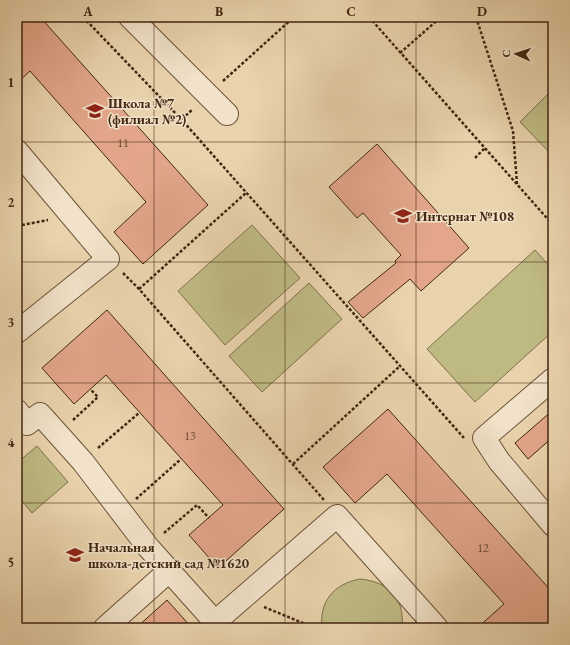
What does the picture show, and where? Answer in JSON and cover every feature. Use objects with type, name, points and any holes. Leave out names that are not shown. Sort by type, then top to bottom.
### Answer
[{"type":"lane","points":[[130,17],[227,114]]},
{"type":"lane","points":[[17,151],[108,259],[17,332]]},
{"type":"lane","points":[[553,379],[484,438],[499,461],[553,525]]},
{"type":"lane","points":[[17,411],[27,424],[40,414],[83,462],[148,547],[218,625],[243,598],[337,516],[437,628]]},
{"type":"lane","points":[[105,628],[170,570]]},
{"type":"path","points":[[83,17],[182,119],[469,443]]},
{"type":"path","points":[[182,119],[294,17]]},
{"type":"path","points":[[369,17],[553,225]]},
{"type":"path","points":[[400,53],[441,17]]},
{"type":"path","points":[[476,17],[513,131],[517,184]]},
{"type":"path","points":[[475,158],[485,148]]},
{"type":"path","points":[[139,289],[246,192]]},
{"type":"path","points":[[17,226],[72,215]]},
{"type":"path","points":[[108,259],[139,289],[337,516]]},
{"type":"path","points":[[293,464],[400,366]]},
{"type":"path","points":[[58,434],[98,397],[90,389]]},
{"type":"path","points":[[83,462],[139,413]]},
{"type":"path","points":[[121,512],[181,459]]},
{"type":"path","points":[[148,547],[197,505],[209,518]]},
{"type":"path","points":[[243,598],[315,628]]},
{"type":"path","points":[[17,620],[24,628]]},
{"type":"shaded area","points":[[553,89],[553,156],[520,122]]},
{"type":"shaded area","points":[[252,225],[300,278],[225,345],[178,291]]},
{"type":"shaded area","points":[[535,250],[553,270],[553,331],[475,402],[427,349]]},
{"type":"shaded area","points":[[309,283],[342,319],[262,392],[229,356]]},
{"type":"shaded area","points":[[37,446],[68,482],[32,513],[17,495],[17,463]]},
{"type":"shaded area","points":[[360,579],[379,584],[393,593],[401,608],[402,628],[322,628],[323,610],[330,595],[343,585]]},
{"type":"building","points":[[17,17],[40,17],[208,205],[143,264],[114,232],[146,202],[30,71],[17,83]]},
{"type":"building","name":"Интернат №108","points":[[377,144],[469,248],[421,291],[410,279],[363,318],[348,302],[396,263],[395,261],[401,255],[363,213],[357,218],[329,187]]},
{"type":"building","points":[[107,310],[284,509],[218,568],[189,535],[223,505],[106,375],[74,404],[42,368]]},
{"type":"building","points":[[388,409],[553,593],[553,619],[542,628],[477,628],[504,604],[387,474],[355,503],[323,467]]},
{"type":"building","points":[[553,410],[553,437],[528,459],[515,443]]},
{"type":"building","points":[[167,600],[192,628],[136,628]]},
{"type":"place","name":"Школа №7 (филиал №2)","points":[[95,111]]},
{"type":"place","name":"Интернат №108","points":[[403,216]]},
{"type":"place","name":"Начальная школа-детский сад №1620","points":[[75,555]]}]
